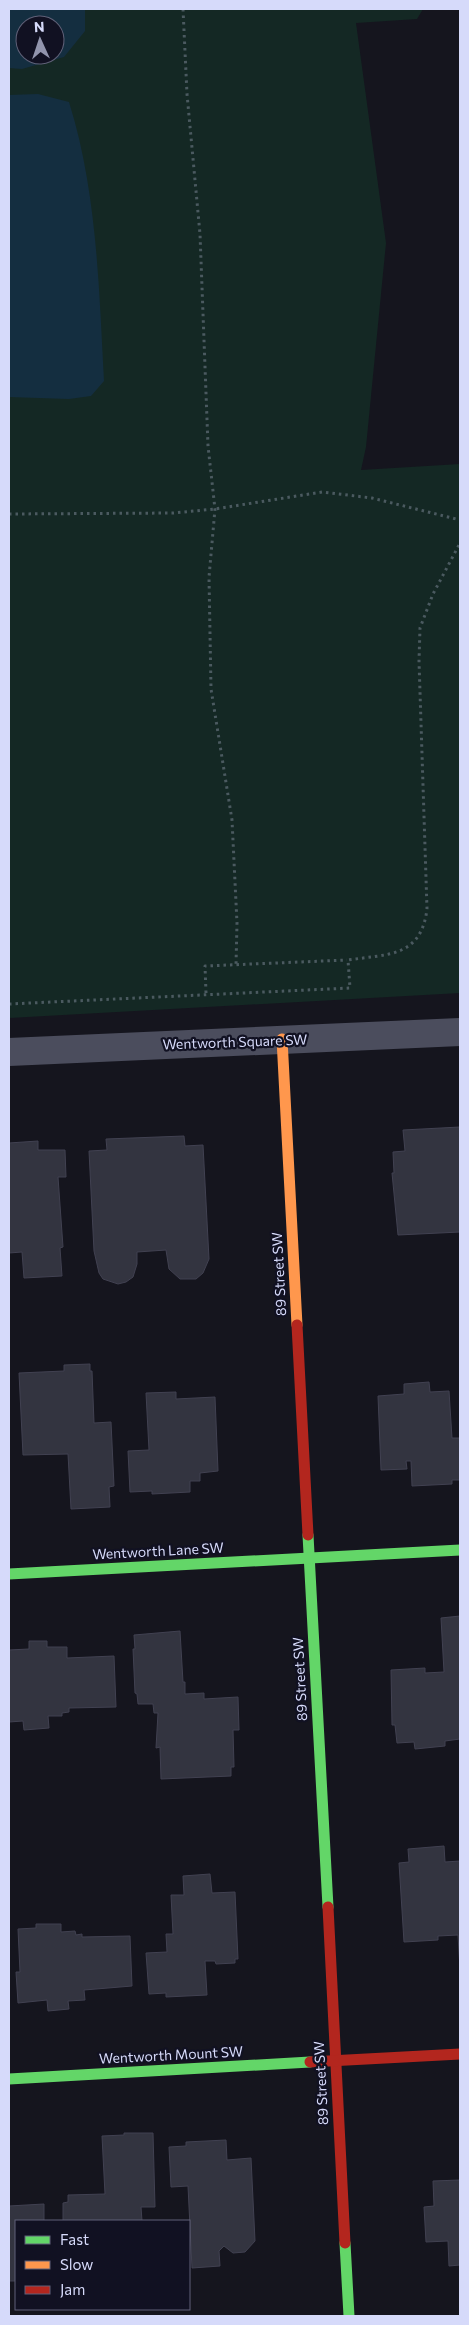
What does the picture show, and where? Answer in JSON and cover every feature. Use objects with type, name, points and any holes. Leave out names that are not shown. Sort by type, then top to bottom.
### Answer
[{"type":"street","name":"Wentworth Square SW","points":[[9,1052],[460,1032]]},
{"type":"street","name":"89 Street SW","points":[[282,1039],[349,2316]]},
{"type":"street","name":"Wentworth Lane SW","points":[[9,1574],[460,1550]]},
{"type":"street","name":"Wentworth Mount SW","points":[[9,2079],[460,2054]]},
{"type":"path","points":[[183,9],[187,94],[200,234],[208,446],[216,509],[209,577],[212,689],[232,820],[237,923],[236,965]]},
{"type":"path","points":[[9,514],[174,513],[216,509],[322,492],[372,498],[460,520]]},
{"type":"path","points":[[206,993],[205,966],[348,960],[403,950],[414,943],[421,934],[425,924],[427,909],[419,661],[420,628],[432,594],[460,543]]},
{"type":"path","points":[[9,1004],[206,993],[350,988],[348,960]]},
{"type":"green space","points":[[9,9],[423,9],[417,19],[356,23],[386,243],[366,447],[361,470],[460,464],[460,993],[9,1018]]},
{"type":"water","points":[[9,9],[85,9],[85,31],[65,56],[65,15],[15,15],[15,65],[36,65],[22,69],[9,68]]},
{"type":"water","points":[[38,94],[69,102],[86,170],[95,240],[104,381],[91,396],[69,399],[9,397],[9,95]]},
{"type":"building","points":[[460,1127],[460,1232],[398,1235],[392,1173],[394,1173],[393,1152],[405,1151],[403,1130]]},
{"type":"building","points":[[184,1136],[185,1146],[203,1145],[209,1259],[203,1273],[196,1279],[180,1279],[169,1269],[166,1250],[137,1252],[137,1264],[133,1277],[126,1282],[118,1284],[103,1279],[99,1273],[94,1251],[89,1151],[107,1150],[106,1139]]},
{"type":"building","points":[[38,1141],[38,1150],[65,1150],[66,1177],[58,1177],[63,1247],[60,1248],[62,1276],[24,1278],[22,1252],[9,1253],[9,1143]]},
{"type":"building","points":[[90,1364],[90,1371],[92,1371],[94,1423],[111,1422],[114,1486],[109,1487],[110,1507],[71,1509],[68,1454],[23,1455],[19,1373],[64,1371],[64,1365]]},
{"type":"building","points":[[429,1382],[430,1392],[449,1391],[452,1438],[460,1438],[460,1480],[452,1480],[452,1484],[412,1486],[411,1461],[406,1461],[407,1469],[381,1470],[378,1396],[404,1394],[404,1384]]},
{"type":"building","points":[[176,1392],[176,1399],[215,1397],[218,1471],[200,1473],[200,1481],[190,1481],[190,1492],[152,1494],[152,1491],[130,1492],[128,1451],[149,1450],[146,1393]]},
{"type":"building","points":[[460,1616],[460,1739],[445,1741],[445,1746],[415,1749],[414,1742],[397,1743],[395,1725],[392,1725],[391,1670],[425,1668],[425,1673],[444,1672],[441,1618]]},
{"type":"building","points":[[180,1631],[185,1694],[204,1693],[204,1699],[238,1697],[239,1730],[233,1730],[234,1767],[231,1767],[231,1776],[161,1779],[160,1747],[156,1748],[158,1713],[154,1713],[153,1704],[138,1704],[137,1694],[135,1693],[134,1635]]},
{"type":"building","points":[[29,1641],[47,1641],[47,1647],[67,1647],[67,1658],[114,1656],[116,1707],[69,1708],[69,1712],[62,1713],[62,1716],[48,1716],[49,1728],[24,1730],[23,1721],[9,1722],[9,1650],[29,1649]]},
{"type":"building","points":[[444,1846],[445,1862],[460,1861],[460,1969],[458,1935],[438,1936],[438,1940],[404,1942],[399,1863],[409,1862],[408,1849]]},
{"type":"building","points":[[210,1874],[212,1893],[235,1892],[238,1959],[235,1959],[235,1963],[216,1964],[215,1961],[205,1961],[207,1995],[166,1997],[166,1993],[149,1994],[146,1953],[167,1952],[166,1934],[173,1934],[171,1895],[184,1895],[183,1876]]},
{"type":"building","points":[[36,1924],[61,1924],[61,1932],[75,1931],[76,1935],[82,1934],[82,1937],[130,1936],[132,1986],[84,1990],[85,2000],[68,2001],[69,2009],[48,2011],[47,2000],[18,2003],[16,1972],[20,1972],[18,1929],[36,1928]]},
{"type":"building","points":[[124,2133],[153,2133],[155,2207],[141,2207],[142,2220],[63,2220],[63,2203],[68,2202],[68,2195],[105,2194],[102,2136],[124,2135]]},
{"type":"building","points":[[226,2140],[227,2160],[251,2158],[255,2241],[245,2252],[233,2253],[224,2246],[219,2251],[220,2266],[192,2268],[188,2186],[171,2187],[169,2147],[186,2146],[186,2142]]},
{"type":"building","points":[[460,2180],[460,2265],[449,2266],[448,2241],[426,2242],[424,2207],[434,2206],[433,2181]]},
{"type":"building","points":[[44,2204],[44,2220],[15,2220],[15,2281],[9,2281],[9,2206]]},
{"type":"traffic: fast","points":[[308,1535],[328,1907]]},
{"type":"traffic: fast","points":[[9,1574],[460,1550]]},
{"type":"traffic: fast","points":[[9,2079],[310,2062]]},
{"type":"traffic: fast","points":[[345,2243],[349,2316]]},
{"type":"traffic: slow","points":[[282,1039],[297,1325]]},
{"type":"traffic: jam","points":[[297,1325],[308,1535]]},
{"type":"traffic: jam","points":[[328,1907],[345,2243]]},
{"type":"traffic: jam","points":[[310,2062],[460,2054]]}]
